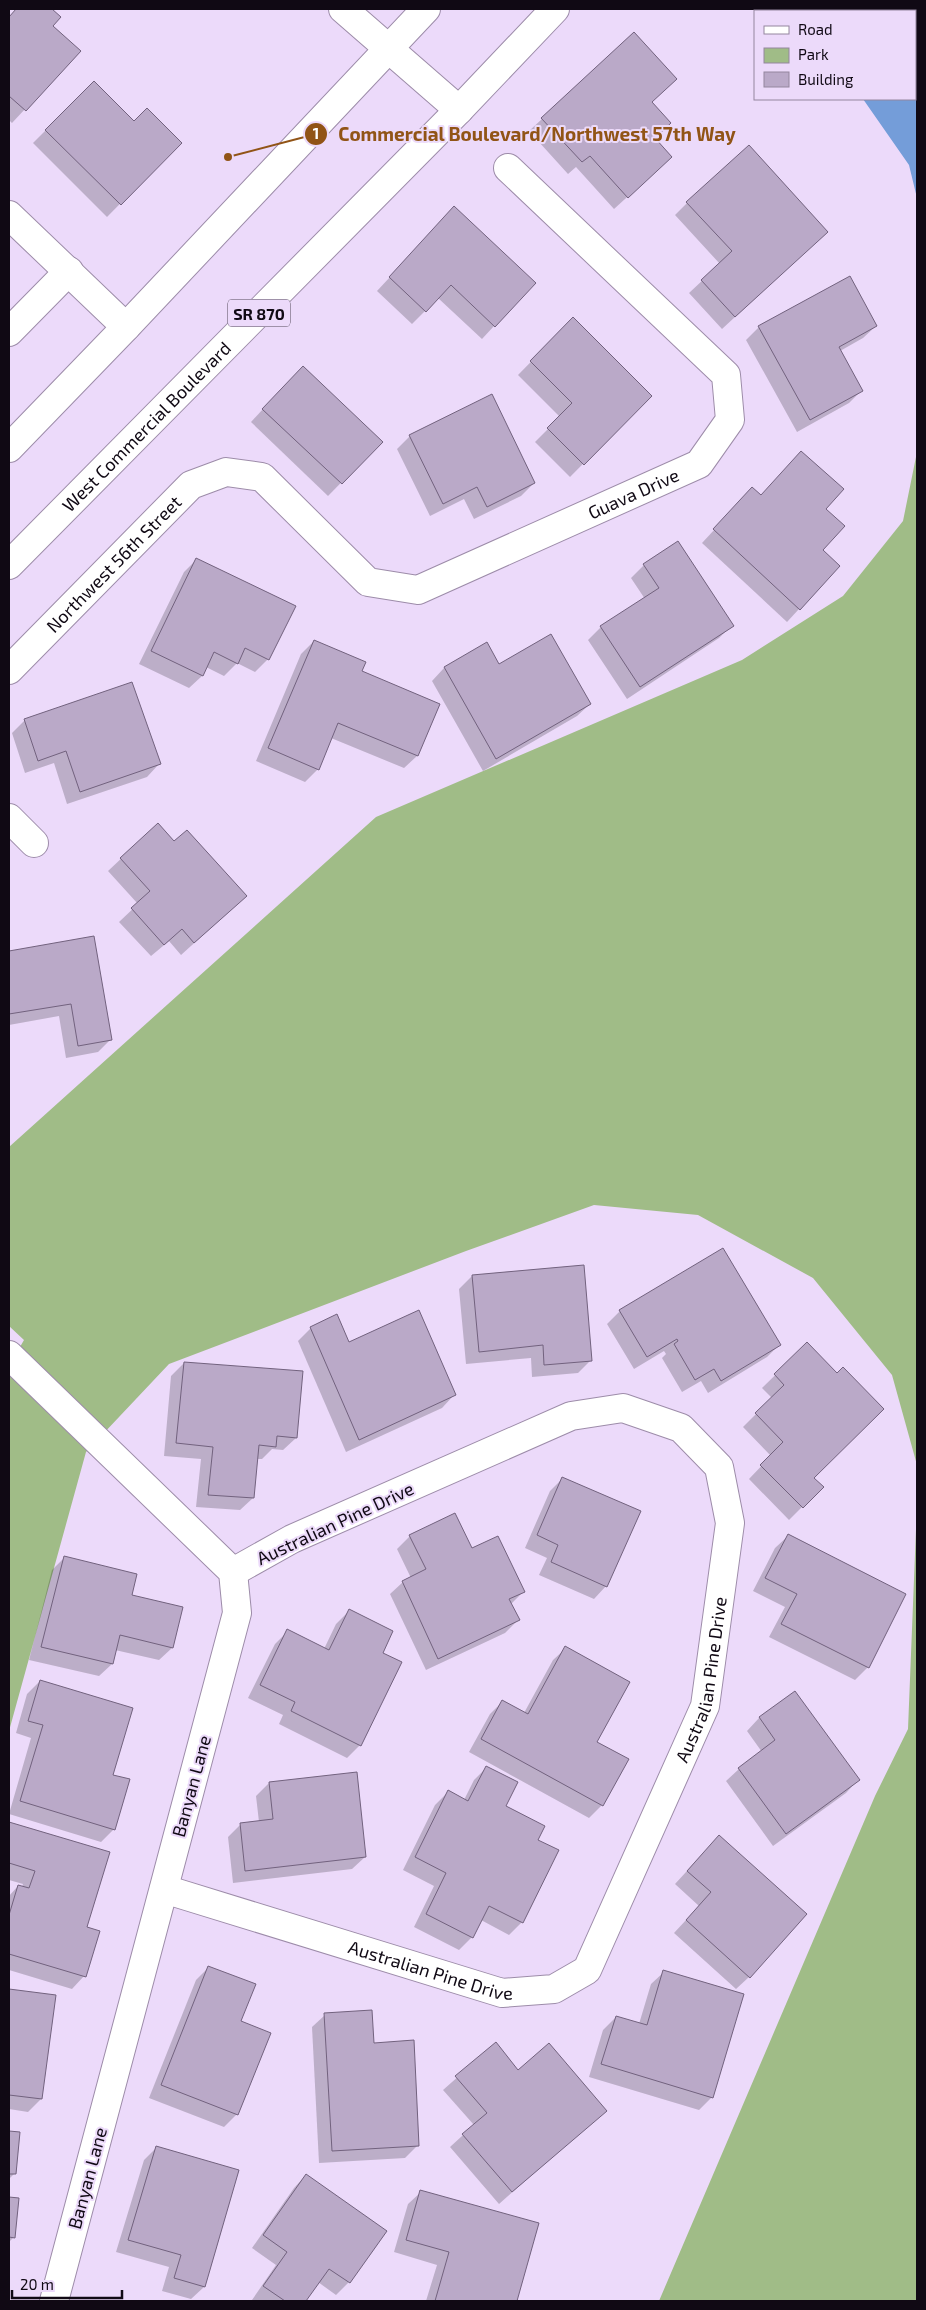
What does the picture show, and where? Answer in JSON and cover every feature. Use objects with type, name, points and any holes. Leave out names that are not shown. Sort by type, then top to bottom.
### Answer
[{"type":"main road","points":[[343,9],[459,110]]},
{"type":"main road","points":[[9,448],[426,9]]},
{"type":"main road","name":"West Commercial Boulevard","points":[[9,565],[459,110],[555,9]]},
{"type":"main road","name":"Guava Drive","points":[[226,472],[262,478],[368,582],[418,590],[699,464],[730,420],[726,375],[508,168]]},
{"type":"main road","points":[[9,215],[126,327]]},
{"type":"main road","points":[[9,332],[69,271]]},
{"type":"main road","name":"Northwest 56th Street","points":[[9,670],[191,485],[226,472]]},
{"type":"main road","points":[[9,818],[34,843]]},
{"type":"main road","points":[[9,1355],[233,1572]]},
{"type":"main road","name":"Australian Pine Drive","points":[[164,1889],[502,1993],[554,1989],[587,1970],[705,1706],[730,1523],[719,1467],[681,1428],[623,1408],[571,1416],[292,1539],[233,1572]]},
{"type":"main road","name":"Banyan Lane","points":[[54,2301],[237,1613],[233,1572]]},
{"type":"green space","points":[[917,452],[917,1465],[892,1375],[813,1278],[698,1215],[594,1205],[466,1251],[169,1364],[86,1452],[9,1731],[9,1366],[24,1340],[9,1326],[9,1147],[376,817],[742,660],[843,596],[903,521]]},
{"type":"green space","points":[[917,1504],[917,2301],[659,2301],[875,1796],[908,1729]]},
{"type":"water","points":[[917,9],[917,198],[909,165],[864,100],[916,100],[916,10],[794,10]]},
{"type":"building","points":[[16,9],[52,9],[61,17],[53,26],[81,51],[26,111],[9,96],[9,17]]},
{"type":"building","points":[[634,32],[677,79],[652,102],[671,123],[655,138],[672,157],[628,198],[590,156],[582,162],[541,118]]},
{"type":"building","points":[[94,81],[134,121],[147,108],[182,143],[121,205],[45,130]]},
{"type":"building","points":[[749,145],[828,232],[735,317],[701,280],[732,251],[686,202]]},
{"type":"building","points":[[454,206],[536,283],[495,327],[451,285],[426,312],[389,277]]},
{"type":"building","points":[[850,276],[877,326],[839,347],[863,391],[810,420],[758,326]]},
{"type":"building","points":[[573,317],[652,396],[584,465],[547,428],[572,403],[530,361]]},
{"type":"building","points":[[303,366],[383,442],[342,484],[262,409]]},
{"type":"building","points":[[492,394],[535,483],[487,507],[477,487],[443,504],[409,435]]},
{"type":"building","points":[[801,451],[844,489],[826,509],[845,526],[823,550],[840,566],[800,610],[713,529],[752,487],[761,495]]},
{"type":"building","points":[[678,541],[734,626],[640,687],[600,626],[659,588],[643,564]]},
{"type":"building","points":[[196,558],[296,606],[269,660],[245,648],[238,664],[214,652],[203,676],[151,651]]},
{"type":"building","points":[[551,634],[591,704],[496,759],[444,667],[487,642],[499,664]]},
{"type":"building","points":[[314,640],[366,662],[362,671],[440,704],[418,756],[338,723],[319,770],[268,748]]},
{"type":"building","points":[[132,682],[161,764],[80,792],[66,751],[38,761],[24,719]]},
{"type":"building","points":[[158,823],[174,841],[187,830],[247,896],[194,943],[182,929],[164,945],[131,908],[150,891],[120,858]]},
{"type":"building","points":[[94,936],[112,1040],[78,1046],[71,1004],[9,1014],[9,951]]},
{"type":"building","points":[[723,1248],[781,1345],[721,1381],[714,1369],[695,1380],[674,1344],[678,1341],[677,1339],[647,1357],[619,1310]]},
{"type":"building","points":[[584,1265],[592,1361],[544,1365],[543,1345],[479,1352],[472,1275]]},
{"type":"building","points":[[419,1310],[456,1395],[359,1440],[310,1327],[337,1314],[349,1342]]},
{"type":"building","points":[[807,1342],[837,1373],[843,1367],[884,1409],[814,1478],[824,1487],[803,1508],[760,1465],[783,1442],[755,1413],[784,1385],[774,1374]]},
{"type":"building","points":[[184,1362],[303,1371],[297,1438],[277,1436],[276,1447],[259,1445],[254,1498],[208,1495],[213,1447],[176,1443]]},
{"type":"building","points":[[562,1477],[641,1511],[607,1587],[551,1562],[558,1545],[537,1535]]},
{"type":"building","points":[[455,1513],[472,1548],[498,1536],[525,1592],[509,1599],[520,1620],[438,1659],[402,1581],[426,1569],[409,1535]]},
{"type":"building","points":[[788,1534],[906,1594],[869,1668],[781,1624],[797,1594],[765,1578]]},
{"type":"building","points":[[64,1556],[137,1574],[132,1595],[183,1607],[173,1648],[120,1635],[113,1664],[41,1647]]},
{"type":"building","points":[[349,1609],[393,1631],[383,1653],[402,1662],[361,1746],[291,1711],[295,1702],[260,1685],[287,1629],[329,1650]]},
{"type":"building","points":[[565,1646],[630,1682],[597,1742],[629,1759],[603,1806],[481,1739],[502,1700],[528,1714]]},
{"type":"building","points":[[40,1680],[133,1708],[113,1775],[130,1779],[115,1830],[20,1801],[43,1725],[28,1721]]},
{"type":"building","points":[[795,1691],[860,1780],[786,1834],[738,1768],[775,1740],[759,1717]]},
{"type":"building","points":[[486,1766],[518,1782],[506,1806],[545,1826],[538,1840],[559,1850],[523,1923],[489,1906],[473,1938],[426,1914],[446,1873],[415,1857],[448,1790],[468,1801]]},
{"type":"building","points":[[357,1772],[366,1857],[245,1871],[240,1823],[273,1819],[269,1782]]},
{"type":"building","points":[[9,1822],[110,1852],[87,1927],[100,1931],[86,1977],[9,1954],[9,1915],[18,1885],[29,1888],[35,1871],[9,1863]]},
{"type":"building","points":[[719,1835],[807,1914],[750,1978],[686,1920],[711,1892],[687,1871]]},
{"type":"building","points":[[208,1966],[256,1984],[241,2021],[271,2033],[238,2115],[161,2085]]},
{"type":"building","points":[[663,1970],[744,1994],[713,2098],[601,2064],[616,2016],[647,2025]]},
{"type":"building","points":[[9,1989],[56,1995],[42,2099],[9,2095]]},
{"type":"building","points":[[372,2010],[374,2043],[414,2040],[419,2146],[332,2151],[324,2013]]},
{"type":"building","points":[[496,2042],[518,2070],[549,2043],[607,2111],[512,2192],[462,2134],[487,2113],[455,2076]]},
{"type":"building","points":[[9,2131],[20,2132],[16,2174],[9,2174]]},
{"type":"building","points":[[156,2146],[239,2170],[205,2287],[174,2278],[181,2255],[128,2240]]},
{"type":"building","points":[[306,2174],[387,2231],[350,2283],[329,2269],[306,2301],[285,2301],[263,2286],[287,2252],[263,2235]]},
{"type":"building","points":[[420,2190],[539,2223],[517,2301],[435,2301],[449,2252],[406,2240]]},
{"type":"building","points":[[9,2197],[19,2198],[15,2238],[9,2237]]},
{"type":"place","name":"Commercial Boulevard/Northwest 57th Way","points":[[228,157]]}]
